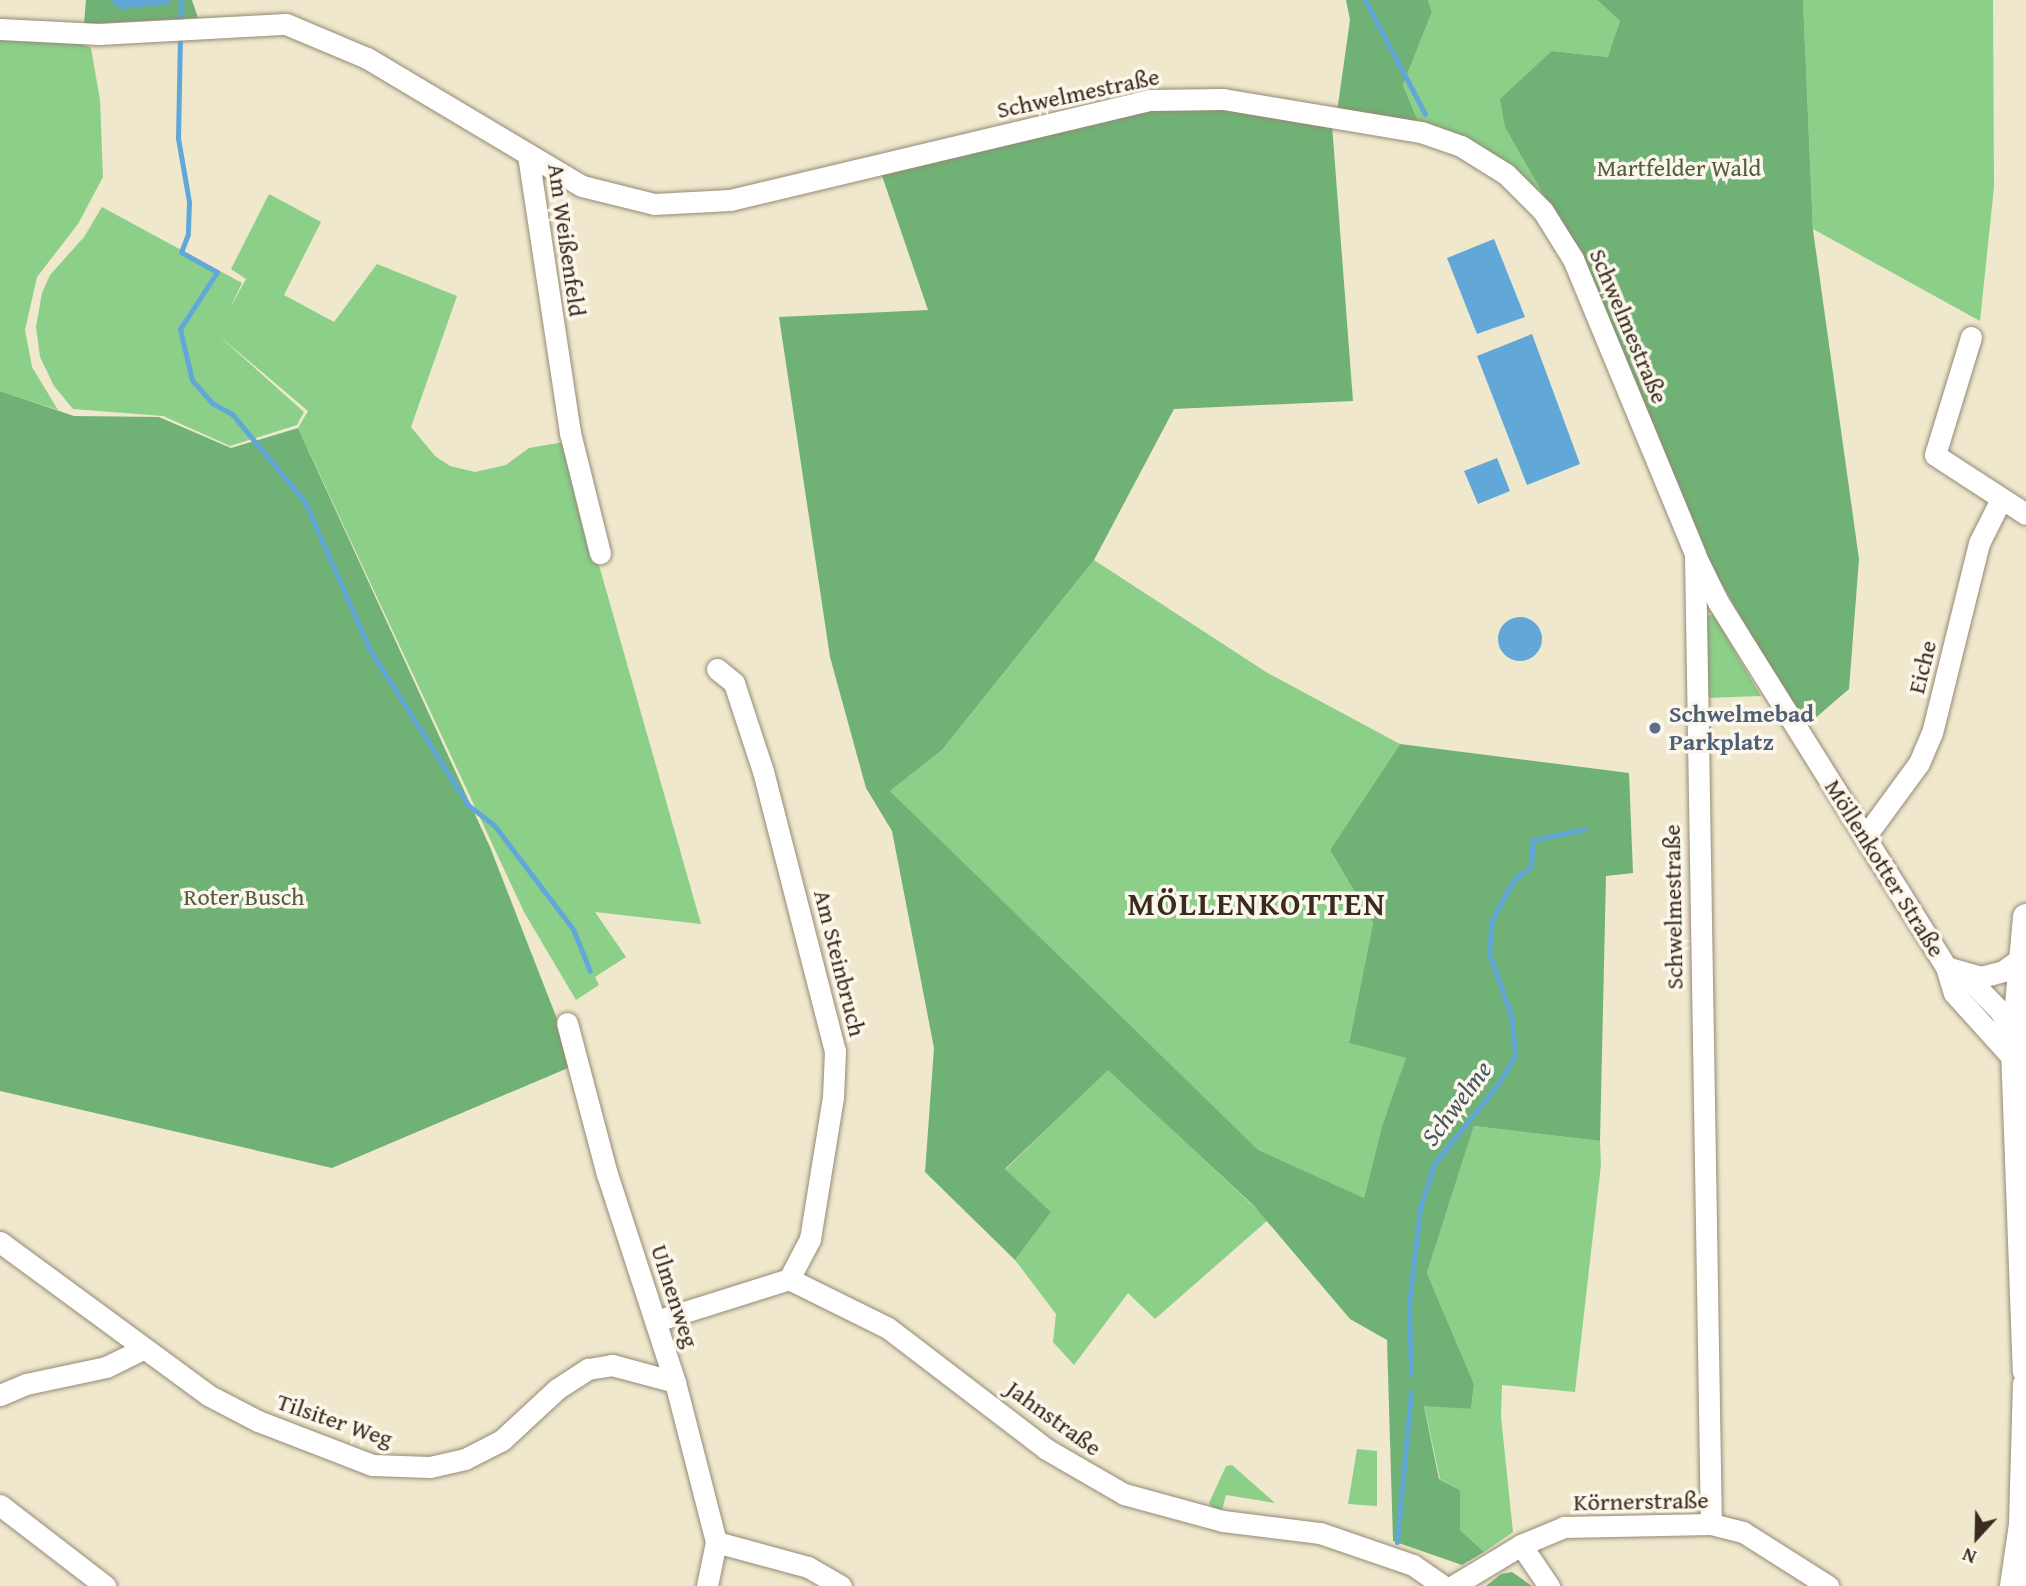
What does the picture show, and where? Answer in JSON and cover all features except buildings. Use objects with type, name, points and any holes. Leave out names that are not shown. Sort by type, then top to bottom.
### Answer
[{"type":"main road","points":[[2026,917],[2020,959],[2008,1007],[2020,1066],[2026,1371]]},
{"type":"main road","points":[[2013,1586],[2021,1524],[2026,1385]]},
{"type":"street","name":"Am Weißenfeld","points":[[0,29],[99,34],[286,24],[339,43],[528,155],[570,433],[600,553]]},
{"type":"street","name":"Schwelmestraße","points":[[528,155],[582,186],[654,204],[730,200],[1150,100],[1223,99],[1421,132],[1461,146],[1506,174],[1543,211],[1586,287],[1695,554],[1711,1524]]},
{"type":"street","points":[[1971,337],[1935,455],[2026,514]]},
{"type":"street","name":"Eiche","points":[[1867,834],[1919,763],[1932,733],[1979,543],[2001,499]]},
{"type":"street","name":"Möllenkotter Straße","points":[[1695,554],[1718,602],[1955,971],[2008,1007]]},
{"type":"street","name":"Am Steinbruch","points":[[717,669],[734,683],[759,760],[835,1051],[833,1097],[810,1239],[789,1279]]},
{"type":"street","name":"Möllenkotter Straße","points":[[1955,971],[1982,977],[2003,971],[2020,959]]},
{"type":"street","name":"Möllenkotter Straße","points":[[1955,971],[1954,993],[2020,1066]]},
{"type":"street","points":[[1974,1016],[1988,1017],[2008,1007]]},
{"type":"street","name":"Ulmenweg","points":[[567,1023],[607,1174],[675,1382],[716,1542],[707,1586]]},
{"type":"street","name":"Tilsiter Weg","points":[[0,1242],[141,1350],[208,1395],[258,1421],[350,1458],[398,1469],[465,1459],[502,1440],[557,1389],[588,1369],[612,1365],[675,1382]]},
{"type":"street","points":[[656,1321],[789,1279]]},
{"type":"street","name":"Jahnstraße","points":[[789,1279],[888,1328],[1045,1449],[1124,1494],[1210,1518],[1320,1533],[1413,1565],[1443,1586]]},
{"type":"street","points":[[0,1395],[26,1384],[106,1367],[141,1350]]},
{"type":"street","points":[[0,1505],[105,1586]]},
{"type":"street","name":"Körnerstraße","points":[[1453,1586],[1521,1545],[1564,1527],[1711,1524],[1743,1532],[1828,1586]]},
{"type":"street","points":[[716,1542],[808,1567],[841,1586]]},
{"type":"street","points":[[1521,1545],[1549,1586]]},
{"type":"green space","points":[[86,0],[192,0],[198,18],[84,24]]},
{"type":"green space","points":[[1346,0],[1428,0],[1432,12],[1403,85],[1420,126],[1337,112],[1350,20]]},
{"type":"green space","points":[[1428,0],[1597,0],[1620,21],[1609,57],[1552,51],[1557,218],[1420,126],[1403,85],[1432,12]]},
{"type":"green space","name":"Martfelder Wald","points":[[1597,0],[1803,0],[1813,230],[1859,559],[1849,689],[1805,727],[1700,547],[1557,218],[1505,127],[1500,99],[1552,51],[1608,57],[1620,21]]},
{"type":"green space","points":[[1803,0],[1993,0],[1994,187],[1980,321],[1813,229]]},
{"type":"green space","points":[[0,37],[78,42],[91,48],[100,100],[103,177],[78,224],[37,277],[25,330],[32,367],[58,410],[0,391]]},
{"type":"green space","points":[[1150,106],[1221,107],[1332,125],[1353,401],[1174,409],[1094,560],[942,750],[890,791],[1258,1150],[1364,1198],[1382,1126],[1406,1058],[1349,1043],[1373,923],[1330,850],[1400,744],[1629,773],[1633,873],[1606,876],[1600,1141],[1474,1126],[1427,1273],[1474,1384],[1471,1409],[1424,1406],[1439,1479],[1460,1490],[1460,1530],[1484,1552],[1462,1565],[1393,1541],[1387,1340],[1350,1319],[1254,1206],[1108,1070],[1005,1169],[1051,1212],[1015,1260],[925,1172],[934,1048],[892,831],[866,788],[830,657],[779,317],[928,310],[880,170]]},
{"type":"green space","points":[[269,194],[321,222],[284,295],[334,322],[377,264],[457,296],[411,427],[435,456],[450,466],[475,472],[506,465],[529,448],[564,442],[701,924],[595,912],[626,957],[595,977],[599,985],[576,1000],[524,912],[298,428],[308,411],[217,334],[304,412],[297,425],[230,446],[163,416],[73,409],[54,386],[40,357],[36,327],[42,293],[50,275],[84,237],[102,207],[242,283],[230,308],[246,279],[231,269]]},
{"type":"green space","name":"Roter Busch","points":[[0,391],[74,416],[159,417],[231,448],[298,428],[490,847],[575,1065],[332,1168],[0,1091]]},
{"type":"green space","points":[[1094,560],[1266,672],[1400,744],[1330,850],[1373,923],[1349,1043],[1407,1058],[1382,1126],[1364,1198],[1258,1151],[890,791],[942,750]]},
{"type":"green space","points":[[1713,614],[1761,696],[1707,698],[1705,617]]},
{"type":"green space","points":[[1108,1069],[1268,1220],[1155,1319],[1128,1293],[1074,1365],[1053,1342],[1056,1314],[1015,1260],[1051,1212],[1005,1170]]},
{"type":"green space","points":[[1474,1126],[1600,1141],[1601,1165],[1575,1392],[1502,1385],[1501,1417],[1513,1532],[1484,1552],[1460,1530],[1460,1490],[1440,1479],[1424,1405],[1471,1409],[1474,1384],[1427,1273]]},
{"type":"green space","points":[[1357,1449],[1377,1451],[1377,1506],[1348,1504]]},
{"type":"green space","points":[[1232,1465],[1275,1503],[1226,1495],[1222,1510],[1215,1510],[1209,1503],[1226,1466]]},
{"type":"green space","points":[[1512,1572],[1532,1586],[1486,1586],[1501,1574]]},
{"type":"water","points":[[110,0],[170,0],[170,4],[120,9]]},
{"type":"water","points":[[1494,239],[1525,317],[1477,334],[1447,258]]},
{"type":"water","points":[[1532,334],[1580,464],[1527,485],[1477,356]]},
{"type":"water","points":[[1497,458],[1510,491],[1478,504],[1464,471]]},
{"type":"water","points":[[1520,617],[1536,623],[1542,639],[1536,655],[1520,661],[1504,655],[1498,639],[1504,623]]},
{"type":"waterway","points":[[180,25],[181,0]]},
{"type":"waterway","name":"Schwelme","points":[[1365,0],[1425,114]]},
{"type":"waterway","points":[[180,35],[178,138],[189,202],[188,234],[181,252],[217,272],[180,329],[192,380],[212,403],[232,414],[305,502],[369,648],[468,805],[494,825],[573,929],[590,971]]},
{"type":"waterway","name":"Schwelme","points":[[1411,1374],[1409,1304],[1420,1208],[1434,1164],[1499,1083],[1515,1055],[1512,1018],[1489,953],[1492,920],[1513,881],[1531,866],[1533,840],[1585,829]]},
{"type":"waterway","name":"Schwelme","points":[[1397,1542],[1411,1392]]},
{"type":"place","name":"Schwelmebad Parkplatz","points":[[1655,728]]},
{"type":"district","name":"MÖLLENKOTTEN","points":[[1257,904]]}]
